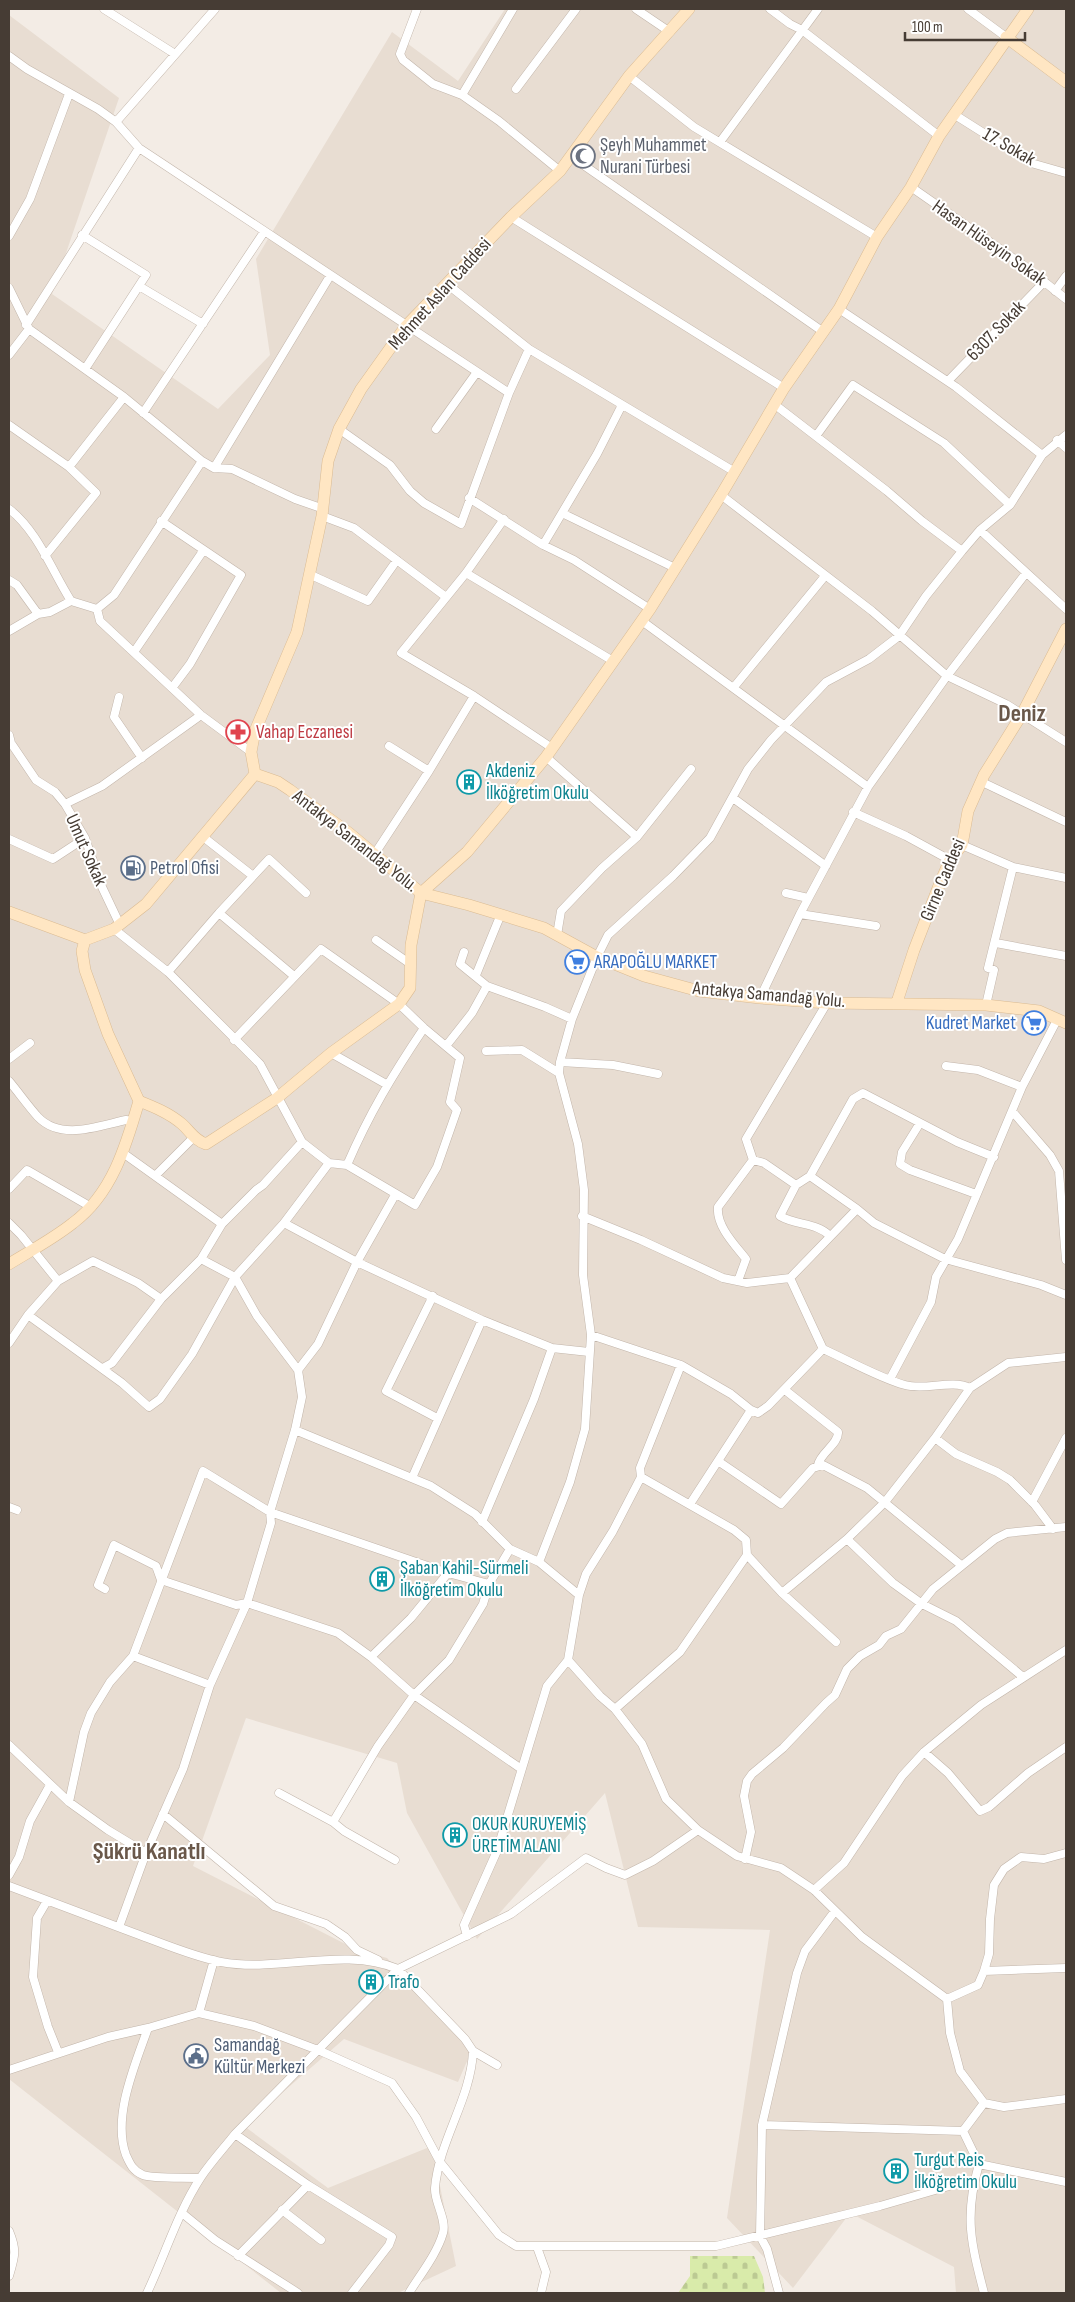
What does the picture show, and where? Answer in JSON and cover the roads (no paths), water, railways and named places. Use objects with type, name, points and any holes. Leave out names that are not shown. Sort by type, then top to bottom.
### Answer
[{"type":"street","points":[[104,9],[175,54]]},
{"type":"street","points":[[116,122],[214,9]]},
{"type":"street","points":[[417,9],[400,54],[403,60],[433,84],[462,95],[499,121],[560,171]]},
{"type":"street","points":[[462,95],[513,9]]},
{"type":"street","points":[[516,89],[576,9]]},
{"type":"street","points":[[636,9],[670,32]]},
{"type":"street","name":"Mehmet Aslan Caddesi","points":[[256,774],[251,752],[255,731],[297,632],[322,512],[328,461],[338,429],[362,389],[406,326],[511,217],[560,171],[629,76],[689,9]]},
{"type":"street","points":[[770,9],[790,24],[802,30],[939,136]]},
{"type":"street","points":[[720,142],[818,9]]},
{"type":"street","points":[[968,9],[1066,82]]},
{"type":"street","points":[[139,1101],[160,1110],[174,1119],[198,1142],[206,1144],[277,1098],[331,1053],[398,1004],[410,988],[409,963],[421,893],[467,852],[549,753],[642,621],[722,495],[784,388],[839,309],[878,237],[911,187],[939,136],[1006,37],[1028,9]]},
{"type":"street","points":[[9,56],[69,94],[98,109],[116,122],[139,148],[509,393]]},
{"type":"street","points":[[629,76],[694,127],[878,237]]},
{"type":"street","points":[[9,236],[30,199],[69,94]]},
{"type":"street","name":"17. Sokak","points":[[955,115],[1031,163],[1066,173]]},
{"type":"street","points":[[9,355],[82,235],[139,148]]},
{"type":"street","points":[[572,157],[822,331]]},
{"type":"street","name":"Hasan Hüseyin Sokak","points":[[911,187],[1023,265],[1066,299]]},
{"type":"street","points":[[511,217],[784,388]]},
{"type":"street","points":[[143,413],[264,232]]},
{"type":"street","points":[[82,235],[146,276],[85,369]]},
{"type":"street","points":[[214,468],[330,276]]},
{"type":"street","points":[[1055,290],[1066,276]]},
{"type":"street","name":"6307. Sokak","points":[[948,381],[1044,282]]},
{"type":"street","points":[[447,284],[529,350],[735,472]]},
{"type":"street","points":[[139,286],[203,324]]},
{"type":"street","points":[[9,288],[27,327],[124,397],[202,461],[214,468],[232,469],[354,528],[446,597]]},
{"type":"street","points":[[839,309],[948,381],[1042,455]]},
{"type":"street","points":[[338,429],[390,465],[410,491],[424,503],[461,524],[509,393],[529,350]]},
{"type":"street","points":[[436,429],[476,372]]},
{"type":"street","points":[[816,436],[853,385],[944,443],[1010,505]]},
{"type":"street","points":[[69,467],[124,397]]},
{"type":"street","points":[[774,404],[962,551]]},
{"type":"street","points":[[543,544],[597,454],[622,405]]},
{"type":"street","points":[[9,425],[69,467],[96,493],[45,556]]},
{"type":"street","points":[[539,1562],[570,1482],[585,1428],[591,1334],[583,1275],[582,1216],[584,1190],[578,1144],[560,1073],[560,1062],[572,1019],[597,957],[608,935],[673,876],[710,838],[748,769],[771,740],[826,682],[869,659],[900,636],[926,596],[962,551],[980,530],[1010,505],[1042,455],[1066,435]]},
{"type":"street","points":[[1058,440],[1066,448]]},
{"type":"street","points":[[97,609],[114,595],[202,461]]},
{"type":"street","points":[[722,495],[872,611],[947,676],[1006,704],[1066,742]]},
{"type":"street","points":[[469,498],[543,544],[574,560],[650,609]]},
{"type":"street","points":[[9,509],[17,515],[32,533],[71,601],[97,609]]},
{"type":"street","points":[[562,514],[675,568]]},
{"type":"street","points":[[504,519],[466,573],[401,653],[474,696],[549,753],[637,837]]},
{"type":"street","points":[[161,521],[240,575],[190,664],[172,688]]},
{"type":"street","points":[[980,530],[1066,610]]},
{"type":"street","points":[[134,652],[203,551]]},
{"type":"street","points":[[310,575],[368,601],[397,560]]},
{"type":"street","points":[[466,573],[613,660]]},
{"type":"street","points":[[760,998],[808,898],[868,787],[947,676],[1026,573]]},
{"type":"street","points":[[734,687],[825,576]]},
{"type":"street","points":[[9,580],[17,585],[38,614]]},
{"type":"street","points":[[9,631],[38,614],[50,612],[71,601]]},
{"type":"street","points":[[97,609],[100,621],[201,715],[251,752]]},
{"type":"street","points":[[642,621],[868,787]]},
{"type":"street","name":"Girne Caddesi","points":[[897,1002],[914,950],[950,860],[962,845],[968,811],[984,775],[1022,714],[1066,629]]},
{"type":"street","points":[[374,855],[429,771],[474,696]]},
{"type":"street","points":[[119,697],[114,718],[142,758]]},
{"type":"street","points":[[65,804],[102,786],[201,715]]},
{"type":"street","name":"Umut Sokak","points":[[9,735],[11,743],[36,780],[55,792],[65,804],[85,838],[117,927],[168,972],[260,1064],[302,1142]]},
{"type":"street","points":[[389,746],[429,771]]},
{"type":"street","points":[[557,935],[561,911],[602,868],[637,837],[691,769]]},
{"type":"street","points":[[9,912],[85,940],[117,927],[146,904],[256,774]]},
{"type":"street","name":"Antakya Samandağ Yolu.","points":[[256,774],[278,782],[290,790],[421,893],[501,914],[544,928],[597,957],[644,976],[699,991],[760,998],[828,1003],[986,1004],[1039,1011],[1062,1021]]},
{"type":"street","points":[[982,782],[1066,822]]},
{"type":"street","points":[[733,798],[826,866]]},
{"type":"street","points":[[853,812],[906,836],[950,860]]},
{"type":"street","points":[[202,836],[253,876]]},
{"type":"street","points":[[9,839],[53,859],[85,838]]},
{"type":"street","points":[[962,845],[1013,867],[1066,878]]},
{"type":"street","points":[[168,972],[269,859],[306,893]]},
{"type":"street","points":[[986,1004],[994,970],[988,968],[996,943],[1013,867]]},
{"type":"street","points":[[786,893],[808,898]]},
{"type":"street","points":[[219,913],[294,976]]},
{"type":"street","points":[[476,976],[501,914]]},
{"type":"street","points":[[800,914],[876,926]]},
{"type":"street","points":[[9,1264],[74,1223],[91,1207],[110,1180],[124,1153],[139,1101],[108,1034],[85,970],[82,951],[85,940]]},
{"type":"street","points":[[376,940],[409,963]]},
{"type":"street","points":[[996,943],[1066,956]]},
{"type":"street","points":[[103,1368],[112,1363],[161,1299],[201,1259],[222,1224],[263,1185],[302,1142],[329,1163],[347,1165],[395,1195],[415,1205],[437,1167],[457,1110],[450,1102],[460,1058],[398,1004],[321,948],[234,1040]]},
{"type":"street","points":[[464,952],[460,964],[487,986],[538,1004],[572,1019]]},
{"type":"street","points":[[446,1046],[472,1013],[487,986]]},
{"type":"street","points":[[753,1160],[746,1139],[828,1003]]},
{"type":"street","points":[[890,1379],[931,1302],[936,1277],[958,1239],[1022,1087],[1062,1021]]},
{"type":"street","points":[[347,1165],[364,1125],[386,1084],[424,1028]]},
{"type":"street","points":[[9,1058],[30,1043]]},
{"type":"street","points":[[486,1052],[522,1050],[560,1073]]},
{"type":"street","points":[[331,1053],[386,1084]]},
{"type":"street","points":[[560,1062],[613,1065],[658,1074]]},
{"type":"street","points":[[946,1066],[978,1070],[1022,1087]]},
{"type":"street","points":[[9,1081],[40,1119],[62,1130],[84,1130],[126,1120],[133,1122]]},
{"type":"street","points":[[830,1236],[822,1229],[790,1222],[780,1216],[796,1185],[810,1176],[854,1099],[863,1093],[957,1142],[994,1157]]},
{"type":"street","points":[[1012,1110],[1050,1155],[1059,1170],[1066,1260]]},
{"type":"street","points":[[920,1123],[902,1152],[900,1164],[910,1170],[976,1194]]},
{"type":"street","points":[[155,1176],[194,1137]]},
{"type":"street","points":[[124,1153],[222,1224]]},
{"type":"street","points":[[753,1160],[764,1163],[796,1185]]},
{"type":"street","points":[[738,1281],[746,1259],[730,1240],[717,1214],[718,1207],[753,1160]]},
{"type":"street","points":[[28,1315],[103,1368],[149,1406],[160,1399],[192,1354],[236,1277],[284,1223],[329,1163]]},
{"type":"street","points":[[9,1189],[27,1170],[91,1207]]},
{"type":"street","points":[[810,1176],[874,1223],[945,1259],[1041,1285],[1066,1295]]},
{"type":"street","points":[[298,1370],[318,1344],[357,1262],[395,1195]]},
{"type":"street","points":[[582,1216],[641,1240],[723,1278],[747,1283],[790,1278],[856,1209]]},
{"type":"street","points":[[9,1223],[58,1281]]},
{"type":"street","points":[[284,1223],[357,1262],[482,1320],[552,1348],[589,1352]]},
{"type":"street","points":[[119,1927],[146,1853],[183,1769],[210,1685],[247,1603],[272,1523],[270,1512],[295,1430],[302,1397],[298,1370],[257,1316],[236,1277],[201,1259]]},
{"type":"street","points":[[9,1343],[28,1315],[58,1281],[93,1261],[138,1283],[161,1299]]},
{"type":"street","points":[[790,1278],[823,1349],[905,1386],[928,1388],[963,1384],[970,1388]]},
{"type":"street","points":[[433,1296],[386,1391],[437,1418]]},
{"type":"street","points":[[412,1478],[482,1320]]},
{"type":"street","points":[[591,1334],[682,1365],[731,1394],[751,1410],[758,1413],[785,1390],[823,1349]]},
{"type":"street","points":[[482,1522],[534,1399],[552,1348]]},
{"type":"street","points":[[782,1594],[847,1539],[885,1502],[935,1438],[970,1388],[1008,1363],[1066,1357]]},
{"type":"street","points":[[467,1936],[464,1925],[497,1851],[520,1768],[546,1686],[568,1660],[579,1595],[586,1574],[613,1531],[641,1477],[640,1468],[682,1365]]},
{"type":"street","points":[[718,1461],[782,1504],[805,1475],[818,1465],[819,1460],[838,1438],[838,1432],[785,1390]]},
{"type":"street","points":[[690,1504],[751,1410]]},
{"type":"street","points":[[295,1430],[430,1486],[475,1514],[510,1549],[539,1562],[579,1595]]},
{"type":"street","points":[[935,1438],[956,1454],[1003,1476],[1032,1502],[1053,1529]]},
{"type":"street","points":[[1032,1502],[1066,1438]]},
{"type":"street","points":[[818,1465],[823,1465],[860,1483],[961,1565]]},
{"type":"street","points":[[69,1802],[84,1732],[91,1713],[110,1682],[133,1656],[203,1471],[270,1512],[448,1573],[489,1584]]},
{"type":"street","points":[[641,1477],[734,1530],[746,1540],[747,1555],[782,1594],[836,1642]]},
{"type":"street","points":[[745,1859],[751,1832],[744,1796],[745,1786],[749,1778],[784,1748],[826,1702],[835,1695],[847,1669],[860,1656],[879,1645],[886,1636],[901,1629],[933,1589],[995,1539],[1007,1533],[1066,1527]]},
{"type":"street","points":[[847,1539],[893,1583],[922,1604],[956,1620],[1023,1677]]},
{"type":"street","points":[[105,1589],[98,1585],[114,1545],[156,1566],[162,1580],[236,1606],[247,1603],[338,1633],[370,1657],[414,1695],[520,1768]]},
{"type":"street","points":[[333,1822],[344,1800],[378,1746],[414,1695],[449,1660],[482,1604],[489,1584],[510,1549]]},
{"type":"street","points":[[615,1709],[680,1652],[747,1555]]},
{"type":"street","points":[[370,1657],[411,1618],[448,1573]]},
{"type":"street","points":[[814,1890],[844,1863],[902,1776],[924,1752],[981,1705],[1066,1650]]},
{"type":"street","points":[[133,1656],[210,1685]]},
{"type":"street","points":[[568,1660],[600,1696],[615,1709],[642,1744],[666,1799],[698,1830],[745,1859],[782,1868],[814,1890],[862,1937],[947,1999],[950,2033],[960,2070],[984,2103],[1004,2107],[1066,2099]]},
{"type":"street","points":[[9,1744],[50,1786],[69,1802],[108,1830],[146,1853]]},
{"type":"street","points":[[924,1752],[948,1773],[980,1812],[989,1807],[1028,1773],[1066,1747]]},
{"type":"street","points":[[9,1875],[19,1857],[30,1821],[50,1786]]},
{"type":"street","points":[[279,1793],[333,1822],[344,1831],[395,1860]]},
{"type":"street","points":[[163,1814],[274,1906],[326,1924],[345,1937],[357,1950],[398,1969],[465,2039],[473,2051],[498,2065]]},
{"type":"street","points":[[147,2293],[182,2213],[200,2178],[235,2134],[398,1969],[510,1914],[586,1858],[625,1875],[653,1861],[698,1830]]},
{"type":"street","points":[[947,1999],[978,1985],[989,1954],[990,1919],[994,1885],[1004,1869],[1020,1857],[1044,1859],[1066,1852]]},
{"type":"street","points":[[9,1886],[180,1950],[214,1960],[270,1964],[337,1960],[381,1962]]},
{"type":"street","points":[[47,1901],[37,1918],[34,1977],[48,2027],[58,2052]]},
{"type":"street","points":[[780,2293],[767,2249],[760,2236],[762,2125],[797,1973],[805,1951],[835,1911]]},
{"type":"street","points":[[199,2013],[214,1960]]},
{"type":"street","points":[[984,1971],[1066,1968]]},
{"type":"street","points":[[9,2070],[108,2036],[148,2028],[199,2013],[254,2026],[318,2050],[392,2083],[420,2123],[440,2162],[499,2235],[516,2246],[716,2246],[880,2206],[956,2184],[974,2186]]},
{"type":"street","points":[[148,2028],[124,2106],[120,2126],[123,2146],[132,2168],[144,2176],[200,2178]]},
{"type":"street","points":[[409,2293],[444,2230],[434,2190],[440,2162],[464,2094],[473,2051]]},
{"type":"street","points":[[963,2131],[984,2103]]},
{"type":"street","points":[[762,2125],[963,2131]]},
{"type":"street","points":[[963,2131],[979,2164],[969,2223],[970,2239],[984,2293]]},
{"type":"street","points":[[235,2134],[308,2185],[392,2237],[389,2245],[352,2293]]},
{"type":"street","points":[[979,2164],[1066,2182]]},
{"type":"street","points":[[238,2256],[308,2185]]},
{"type":"street","points":[[282,2210],[321,2240]]},
{"type":"street","points":[[182,2213],[238,2256],[298,2293]]},
{"type":"street","points":[[9,2231],[15,2244],[16,2256],[9,2276]]},
{"type":"street","points":[[537,2247],[546,2272],[540,2293]]},
{"type":"place","name":"Şeyh Muhammet Nurani Türbesi","points":[[583,156]]},
{"type":"place","name":"Vahap Eczanesi","points":[[238,732]]},
{"type":"place","name":"Akdeniz İlköğretim Okulu","points":[[469,782]]},
{"type":"place","name":"Petrol Ofisi","points":[[133,868]]},
{"type":"place","name":"ARAPOĞLU MARKET","points":[[577,962]]},
{"type":"place","name":"Kudret Market","points":[[1034,1023]]},
{"type":"place","name":"Şaban Kahil-Sürmeli İlköğretim Okulu","points":[[382,1579]]},
{"type":"place","name":"OKUR KURUYEMİŞ ÜRETİM ALANI","points":[[455,1835]]},
{"type":"place","name":"Trafo","points":[[371,1982]]},
{"type":"place","name":"Samandağ Kültür Merkezi","points":[[196,2056]]},
{"type":"place","name":"Turgut Reis İlköğretim Okulu","points":[[896,2171]]},
{"type":"district","name":"Deniz","points":[[1022,713]]},
{"type":"district","name":"Şükrü Kanatlı","points":[[149,1851]]}]
